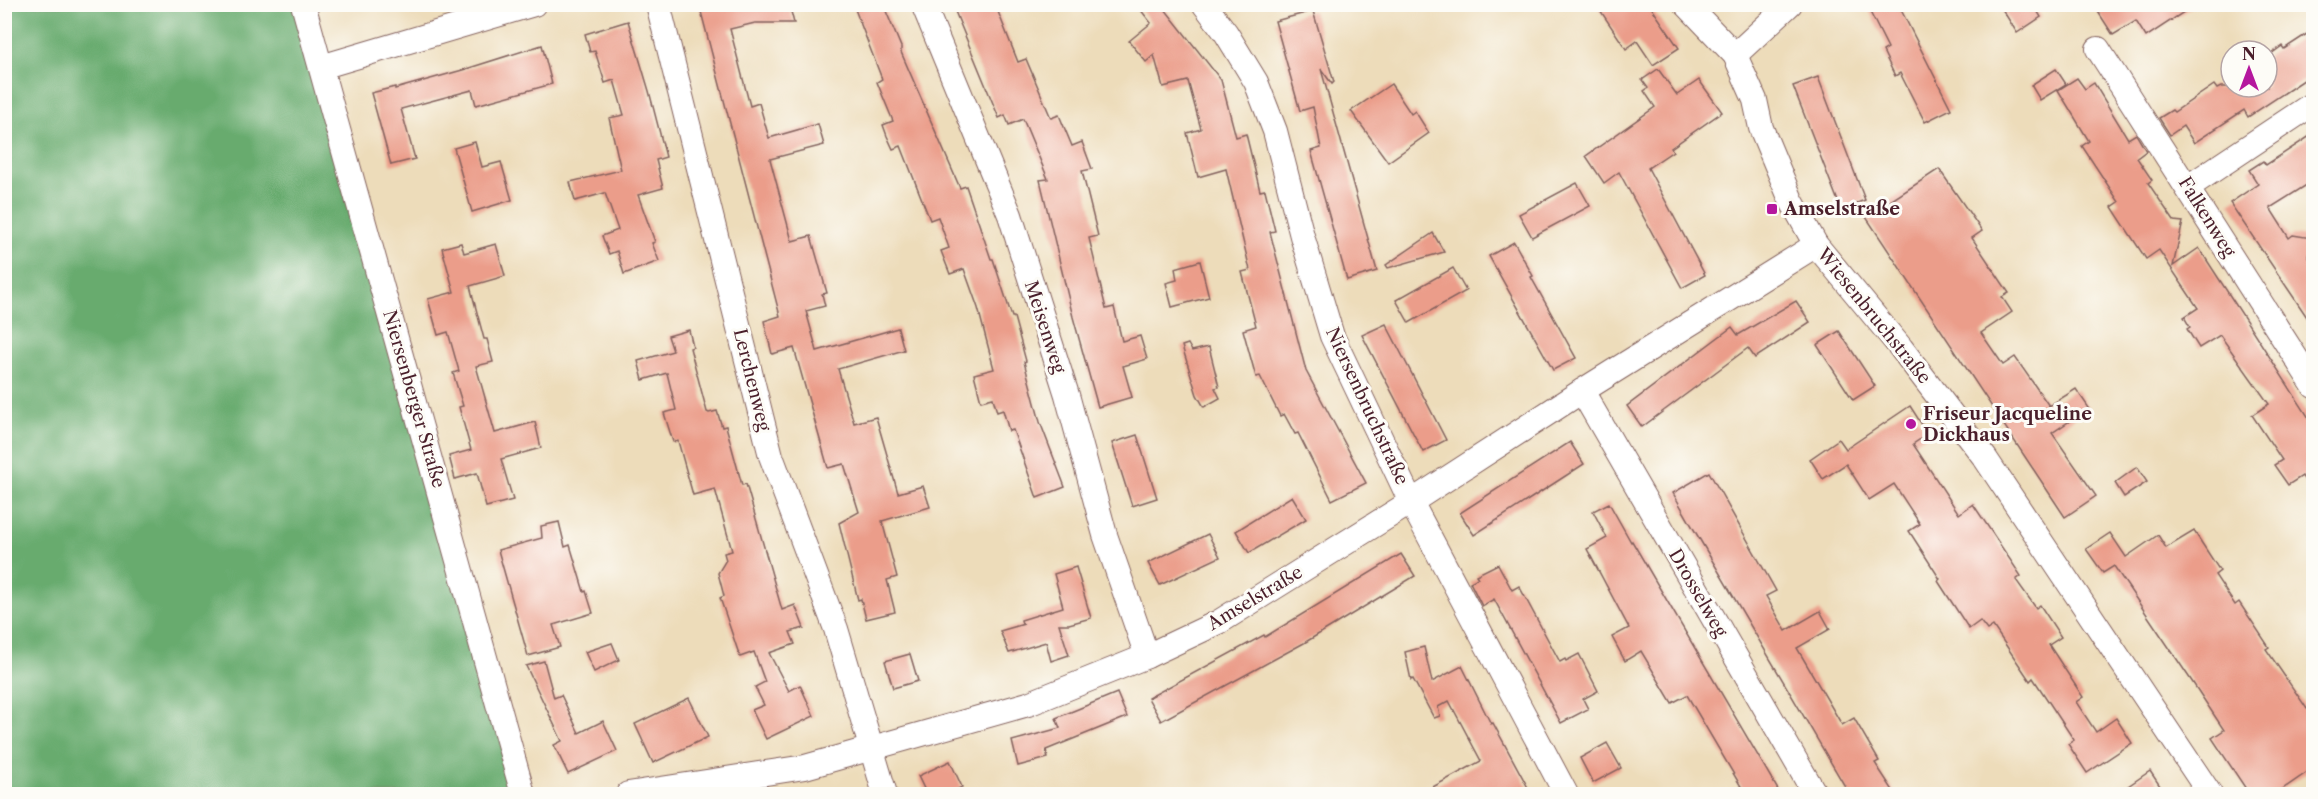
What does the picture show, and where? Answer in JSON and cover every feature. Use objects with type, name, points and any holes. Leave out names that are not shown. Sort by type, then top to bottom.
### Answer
[{"type":"street","name":"Niersenberger Straße","points":[[303,4],[523,795]]},
{"type":"street","points":[[321,67],[534,4]]},
{"type":"street","name":"Lerchenweg","points":[[658,4],[771,456],[836,629],[885,795]]},
{"type":"street","name":"Meisenweg","points":[[922,4],[1010,215],[1067,395],[1105,535],[1147,656]]},
{"type":"street","name":"Niersenbruchstraße","points":[[1204,4],[1226,33],[1256,82],[1275,130],[1302,236],[1332,336],[1411,502],[1566,795]]},
{"type":"street","name":"Wiesenbruchstraße","points":[[1686,4],[1735,55],[1755,100],[1761,128],[1791,200],[1816,245],[1901,348],[1985,459],[2210,795]]},
{"type":"street","points":[[1735,55],[1790,4]]},
{"type":"street","name":"Falkenweg","points":[[2098,49],[2313,386]]},
{"type":"street","points":[[2188,187],[2313,103]]},
{"type":"street","name":"Amselstraße","points":[[628,795],[805,767],[1028,704],[1147,656],[1220,622],[1816,245]]},
{"type":"street","name":"Drosselweg","points":[[1582,391],[1815,795]]},
{"type":"green space","points":[[5,5],[301,5],[524,794],[5,794]]},
{"type":"building","points":[[699,4],[789,4],[794,23],[755,23],[730,29],[750,106],[759,103],[769,138],[818,124],[824,145],[770,159],[792,241],[811,236],[827,293],[822,294],[825,306],[806,311],[817,351],[898,328],[904,350],[838,369],[854,423],[876,417],[898,493],[923,486],[930,507],[882,521],[897,577],[887,580],[895,612],[866,619],[861,599],[858,600],[839,523],[859,512],[844,464],[828,468],[794,348],[772,354],[764,321],[780,316]]},
{"type":"building","points":[[853,4],[883,4],[901,52],[960,188],[966,186],[1012,317],[1014,317],[1040,422],[1065,487],[1037,498],[1013,430],[1009,431],[1003,410],[997,412],[993,398],[981,401],[974,374],[994,369],[978,308],[964,269],[950,274],[941,251],[949,248],[938,217],[930,220],[901,146],[893,149],[887,136],[883,125],[893,121],[877,82],[882,79]]},
{"type":"building","points":[[952,4],[995,4],[1018,62],[1026,59],[1051,118],[1059,115],[1072,146],[1082,142],[1092,169],[1082,171],[1098,236],[1089,238],[1106,309],[1114,307],[1122,341],[1140,336],[1147,359],[1123,366],[1132,397],[1098,407],[1073,317],[1040,180],[1048,179],[1023,119],[1009,125],[1005,115],[999,118]]},
{"type":"building","points":[[1136,4],[1161,4],[1221,80],[1236,137],[1246,134],[1260,191],[1265,190],[1275,231],[1270,232],[1306,371],[1366,483],[1332,500],[1298,433],[1295,434],[1284,414],[1280,416],[1260,376],[1256,377],[1243,330],[1256,326],[1242,272],[1250,270],[1226,169],[1198,177],[1187,133],[1201,129],[1188,81],[1163,87],[1154,55],[1146,62],[1129,41],[1151,23]]},
{"type":"building","points":[[1596,4],[1649,4],[1679,48],[1653,65],[1637,41],[1626,49]]},
{"type":"building","points":[[1866,4],[1898,4],[1951,109],[1925,122],[1900,73],[1895,76],[1883,51],[1888,48]]},
{"type":"building","points":[[1999,4],[2033,4],[2041,17],[2017,33]]},
{"type":"building","points":[[2093,4],[2196,4],[2146,37],[2136,21],[2113,35]]},
{"type":"building","points":[[1313,11],[1334,82],[1332,84],[1321,69],[1377,271],[1347,280],[1311,151],[1321,148],[1313,107],[1300,111],[1275,21]]},
{"type":"building","points":[[628,21],[666,157],[656,160],[663,188],[638,195],[655,242],[652,243],[659,261],[624,274],[617,251],[609,254],[602,236],[618,230],[605,193],[575,201],[570,182],[621,170],[609,118],[624,115],[614,80],[605,83],[595,51],[590,52],[585,34]]},
{"type":"building","points":[[2313,30],[2313,74],[2279,96],[2279,48],[2282,46],[2284,49]]},
{"type":"building","points":[[542,45],[552,84],[476,105],[472,90],[401,109],[415,159],[391,165],[371,93],[395,87],[395,89]]},
{"type":"building","points":[[1658,69],[1677,95],[1699,80],[1722,112],[1671,148],[1673,151],[1648,168],[1705,275],[1682,288],[1619,172],[1604,183],[1586,156],[1655,107],[1644,91],[1648,88],[1642,80]]},
{"type":"building","points":[[2056,69],[2066,84],[2040,100],[2031,85]]},
{"type":"building","points":[[1818,77],[1865,200],[1841,209],[1793,86]]},
{"type":"building","points":[[2077,78],[2085,89],[2094,83],[2128,139],[2136,134],[2146,151],[2137,158],[2152,180],[2148,183],[2174,221],[2183,222],[2173,266],[2199,248],[2313,424],[2310,425],[2313,431],[2313,493],[2302,476],[2288,485],[2274,465],[2282,460],[2252,415],[2269,404],[2220,335],[2199,348],[2187,329],[2190,327],[2184,317],[2198,308],[2159,250],[2146,259],[2112,207],[2119,202],[2082,146],[2089,141],[2058,90]]},
{"type":"building","points":[[1391,84],[1411,114],[1415,111],[1429,133],[1388,162],[1351,111]]},
{"type":"building","points":[[2214,85],[2217,89],[2219,88],[2219,99],[2275,99],[2248,117],[2244,110],[2194,143],[2183,126],[2170,135],[2159,118],[2172,110],[2174,112]]},
{"type":"building","points":[[2313,134],[2313,181],[2270,208],[2289,238],[2293,235],[2312,238],[2308,256],[2313,263],[2313,326],[2230,203],[2258,184],[2249,170],[2263,161],[2266,165]]},
{"type":"building","points":[[475,142],[482,167],[501,162],[512,200],[472,212],[454,148]]},
{"type":"building","points":[[1939,169],[1982,231],[1972,238],[2009,293],[2002,297],[2012,312],[1981,333],[2003,365],[2015,357],[2049,406],[2076,389],[2089,408],[2052,433],[2096,496],[2065,517],[1866,217]]},
{"type":"building","points":[[1577,183],[1590,206],[1532,237],[1519,214]]},
{"type":"building","points":[[1433,233],[1444,252],[1388,268],[1386,265]]},
{"type":"building","points":[[1514,242],[1576,358],[1553,370],[1489,256]]},
{"type":"building","points":[[461,243],[464,253],[496,244],[505,276],[470,286],[484,339],[487,339],[493,362],[476,366],[495,433],[535,422],[541,448],[501,459],[513,500],[486,507],[477,473],[455,479],[449,456],[471,450],[459,407],[463,406],[453,373],[459,371],[448,332],[438,335],[428,299],[454,292],[442,248]]},
{"type":"building","points":[[1200,261],[1209,297],[1172,307],[1166,283],[1177,280],[1175,268]]},
{"type":"building","points":[[1453,268],[1466,291],[1409,323],[1396,300]]},
{"type":"building","points":[[1796,301],[1810,322],[1755,358],[1748,348],[1642,427],[1627,406],[1732,327],[1738,335]]},
{"type":"building","points":[[1386,324],[1446,440],[1423,452],[1362,335]]},
{"type":"building","points":[[689,330],[693,347],[690,348],[707,412],[717,411],[722,427],[726,426],[742,485],[746,484],[782,610],[795,605],[804,628],[790,632],[795,644],[769,653],[789,691],[800,685],[814,716],[766,739],[752,710],[764,705],[755,687],[765,682],[754,652],[740,657],[720,598],[724,596],[718,573],[726,560],[724,553],[732,551],[715,489],[693,495],[678,441],[673,442],[664,413],[676,410],[667,373],[643,380],[638,361],[673,351],[668,336]]},
{"type":"building","points":[[1839,331],[1875,386],[1853,400],[1817,345]]},
{"type":"building","points":[[1188,344],[1192,351],[1209,347],[1219,387],[1215,388],[1220,398],[1204,407],[1197,395],[1182,346]]},
{"type":"building","points":[[1910,406],[1928,434],[1913,444],[1959,514],[1973,504],[2021,576],[2016,580],[2036,608],[2040,605],[2061,637],[2049,645],[2083,697],[2076,702],[2096,732],[2116,718],[2132,743],[2087,773],[2068,744],[2074,740],[2033,678],[2030,681],[1993,626],[1987,630],[1980,621],[1969,629],[1909,531],[1920,524],[1894,484],[1869,500],[1846,464],[1823,479],[1810,459],[1839,439],[1846,449]]},
{"type":"building","points":[[1137,435],[1157,498],[1132,506],[1112,443]]},
{"type":"building","points":[[1570,442],[1584,464],[1474,535],[1460,513]]},
{"type":"building","points":[[2137,467],[2147,482],[2124,497],[2115,483]]},
{"type":"building","points":[[1709,472],[1776,591],[1766,596],[1786,631],[1820,611],[1830,629],[1797,648],[1842,725],[1854,718],[1879,761],[1875,763],[1896,795],[1850,795],[1696,533],[1673,493]]},
{"type":"building","points":[[1292,496],[1306,519],[1249,553],[1236,531]]},
{"type":"building","points":[[1609,503],[1781,795],[1746,795],[1687,695],[1672,703],[1641,651],[1625,661],[1612,637],[1629,628],[1587,549],[1607,538],[1593,511]]},
{"type":"building","points":[[559,522],[565,547],[570,545],[593,613],[553,625],[560,647],[528,656],[498,550],[542,538],[541,526]]},
{"type":"building","points":[[2194,531],[2220,571],[2215,575],[2235,605],[2239,602],[2269,647],[2266,649],[2307,709],[2313,704],[2313,768],[2274,795],[2250,795],[2212,738],[2224,730],[2193,683],[2114,566],[2103,573],[2086,549],[2110,533],[2126,557],[2158,535],[2166,548]]},
{"type":"building","points":[[1208,534],[1220,557],[1160,585],[1148,563]]},
{"type":"building","points":[[1401,554],[1415,576],[1304,643],[1161,721],[1148,698],[1264,635],[1265,637]]},
{"type":"building","points":[[1498,564],[1512,590],[1519,586],[1560,662],[1579,654],[1598,691],[1583,699],[1588,709],[1561,723],[1494,599],[1482,606],[1470,582],[1478,578],[1476,575]]},
{"type":"building","points":[[1076,567],[1091,618],[1069,624],[1059,624],[1069,655],[1051,661],[1046,642],[1009,653],[1000,631],[1024,624],[1021,620],[1063,607],[1054,574]]},
{"type":"building","points":[[612,643],[619,660],[594,672],[585,652]]},
{"type":"building","points":[[1424,647],[1432,682],[1462,666],[1491,724],[1493,723],[1532,795],[1418,795],[1481,761],[1449,701],[1438,707],[1440,716],[1434,718],[1413,679],[1411,680],[1405,652]]},
{"type":"building","points":[[910,654],[918,681],[893,688],[885,661]]},
{"type":"building","points":[[544,661],[554,698],[561,695],[579,733],[603,721],[617,751],[568,774],[554,745],[562,741],[526,666]]},
{"type":"building","points":[[1117,693],[1127,717],[1046,750],[1048,758],[1018,766],[1012,741],[1060,728],[1056,718]]},
{"type":"building","points":[[689,698],[708,737],[653,763],[635,724]]},
{"type":"building","points":[[1607,743],[1621,768],[1593,783],[1580,758]]},
{"type":"building","points":[[950,761],[962,787],[947,795],[927,795],[918,776]]},
{"type":"building","points":[[2150,771],[2166,795],[2115,795]]},
{"type":"place","name":"Amselstraße","points":[[1772,209]]},
{"type":"place","name":"Friseur Jacqueline Dickhaus","points":[[1911,424]]}]
